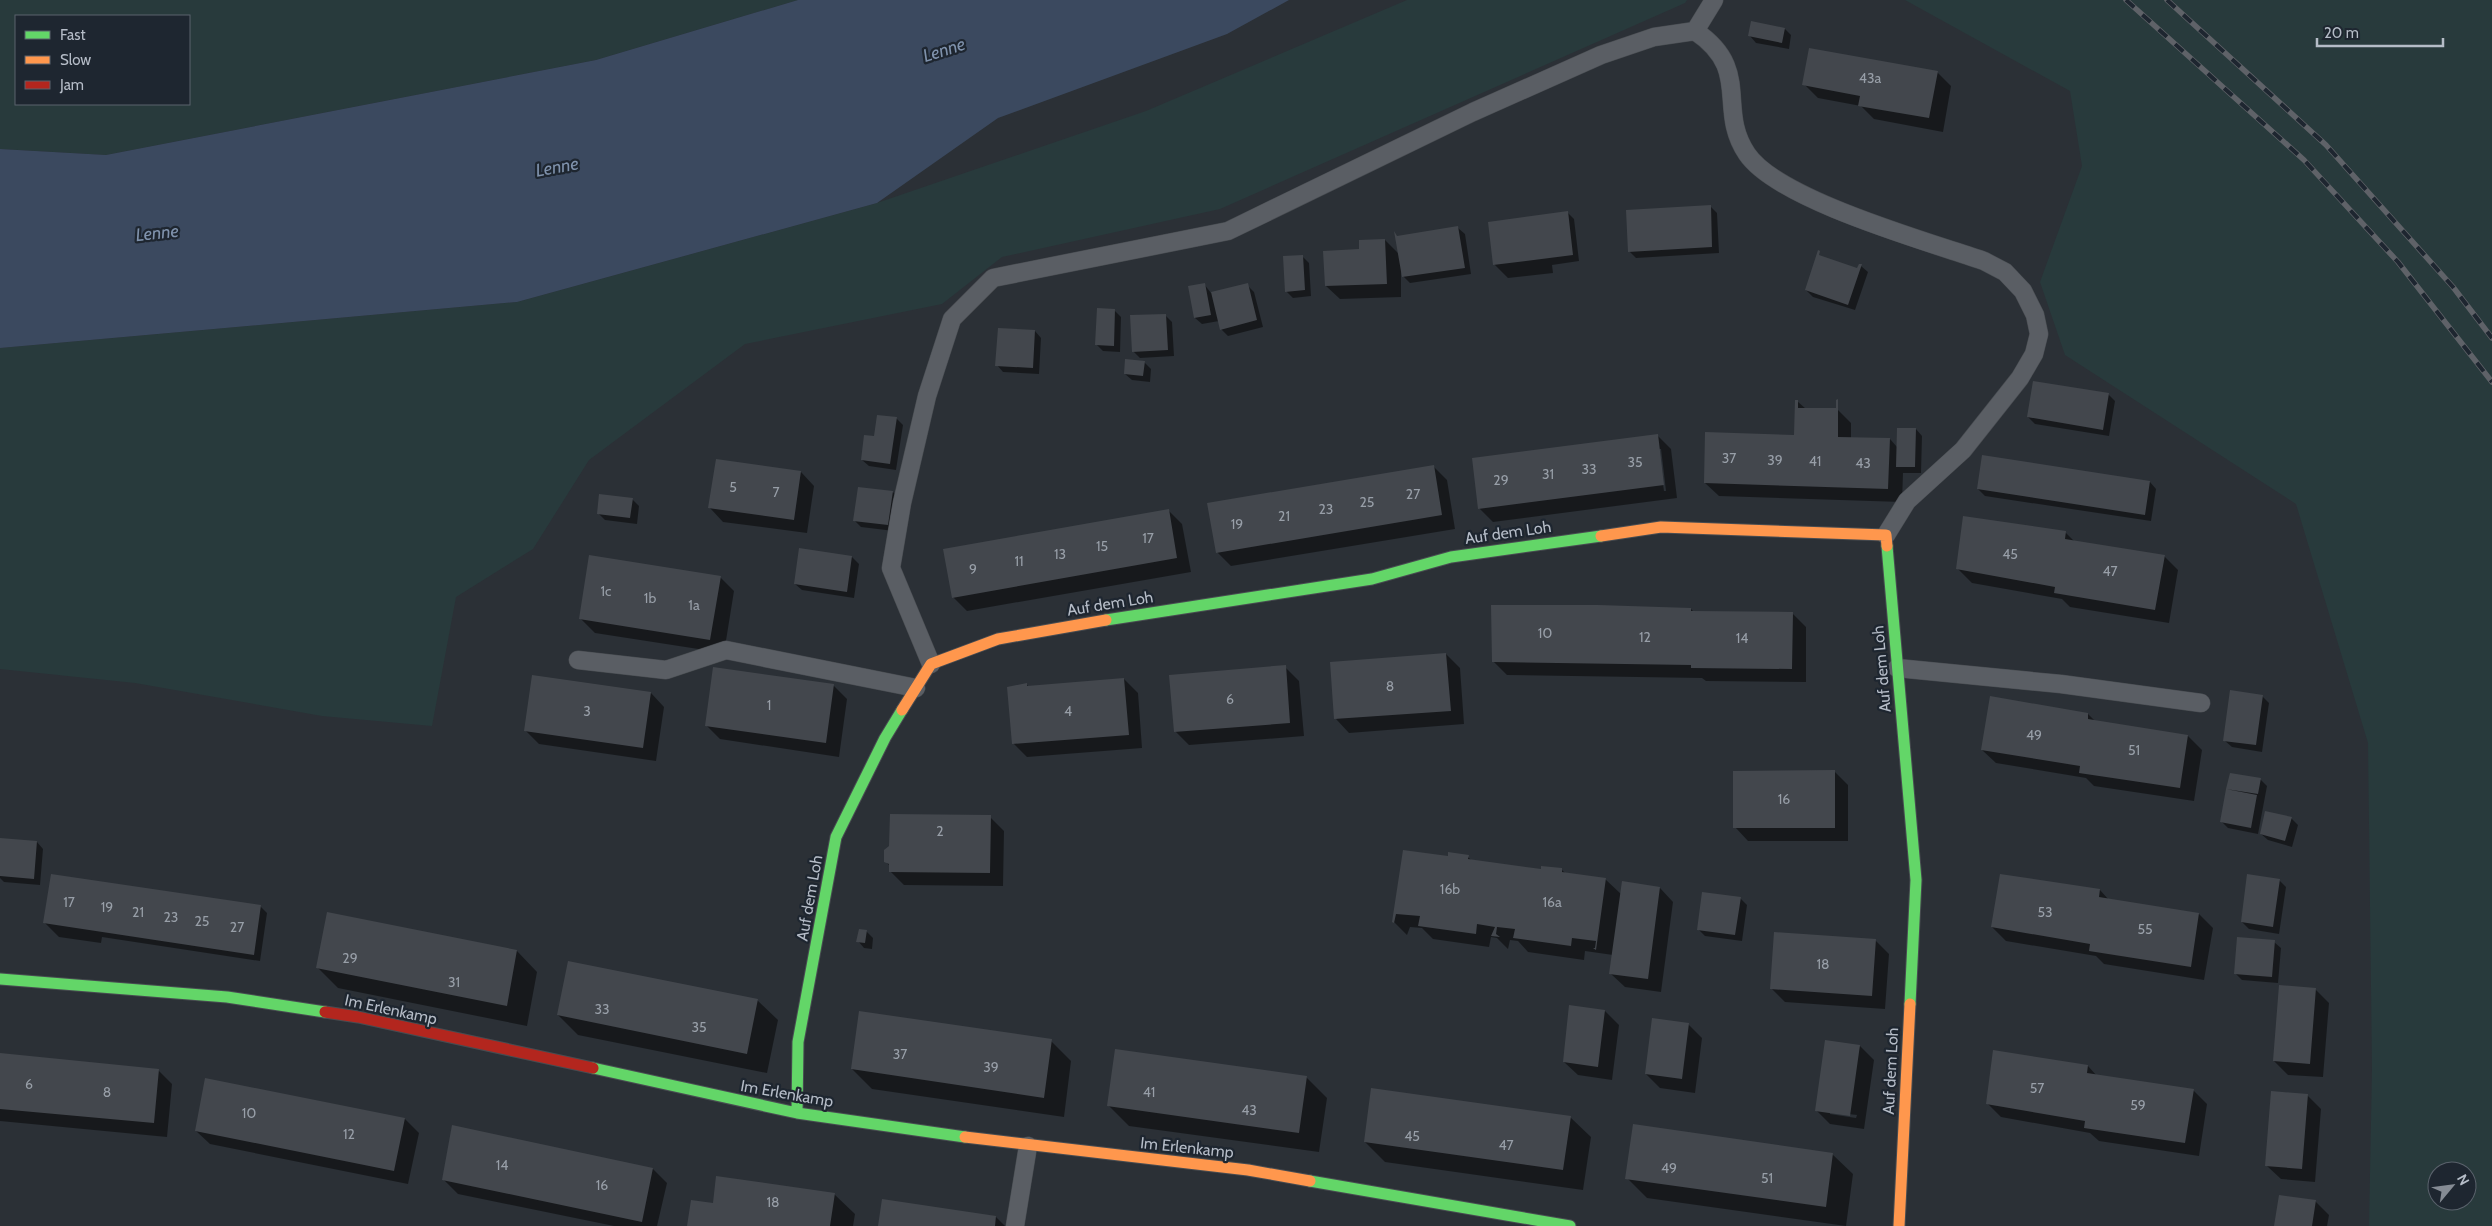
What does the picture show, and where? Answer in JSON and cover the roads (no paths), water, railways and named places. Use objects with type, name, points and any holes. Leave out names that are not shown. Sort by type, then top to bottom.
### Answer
[{"type":"street","name":"Auf dem Loh","points":[[797,1114],[798,1042],[836,837],[885,738],[931,664],[998,638],[1372,579],[1451,557],[1661,527],[1886,535],[1916,880],[1899,1226]]},
{"type":"street","name":"Im Erlenkamp","points":[[0,979],[226,997],[358,1017],[797,1114],[1028,1146],[1248,1170],[1570,1226]]},
{"type":"lane","points":[[1695,30],[1714,0]]},
{"type":"lane","points":[[931,664],[891,568],[902,503],[927,396],[952,319],[993,278],[1228,231],[1473,112],[1601,56],[1654,37],[1695,30],[1709,40],[1722,55],[1730,76],[1738,138],[1758,168],[1789,187],[1832,208],[1984,261],[2005,272],[2023,291],[2035,315],[2039,334],[2034,354],[2020,378],[1963,450],[1907,501],[1886,535]]},
{"type":"lane","points":[[578,660],[666,670],[726,650],[916,688]]},
{"type":"lane","points":[[1897,668],[2060,684],[2200,703]]},
{"type":"lane","points":[[1015,1226],[1028,1146]]},
{"type":"water","name":"Lenne","points":[[798,0],[1289,0],[1227,34],[998,118],[877,203],[517,302],[0,348],[0,149],[106,155],[596,60]]},
{"type":"railway","points":[[2126,0],[2304,160],[2398,262],[2492,382]]},
{"type":"railway","points":[[2167,0],[2326,145],[2453,287],[2492,338]]}]
